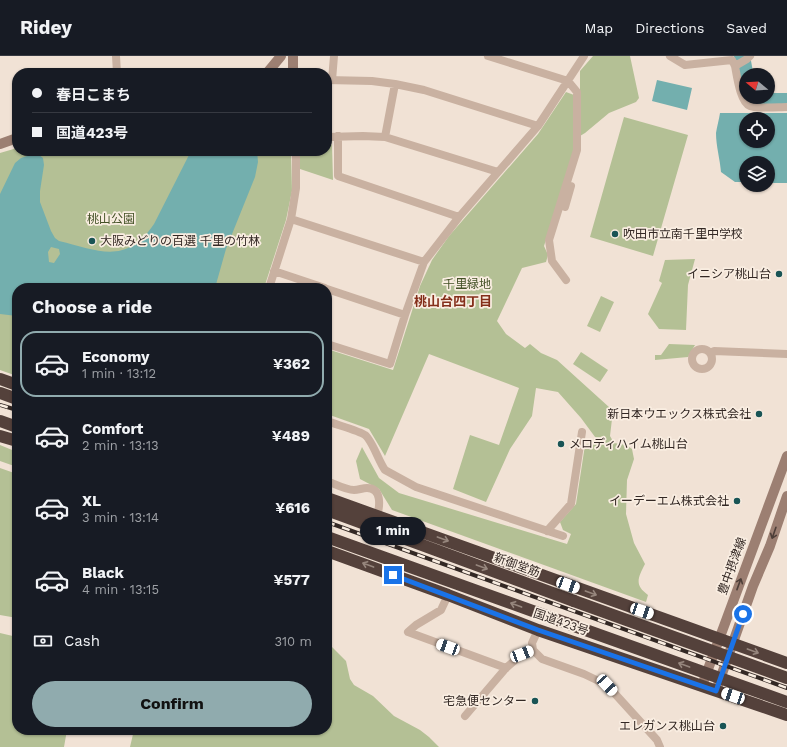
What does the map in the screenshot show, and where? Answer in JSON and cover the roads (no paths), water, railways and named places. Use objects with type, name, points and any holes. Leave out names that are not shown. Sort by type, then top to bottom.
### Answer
[{"type":"highway","points":[[0,379],[12,383]]},
{"type":"highway","points":[[0,393],[12,397]]},
{"type":"highway","points":[[0,421],[12,425]]},
{"type":"highway","points":[[0,436],[12,440]]},
{"type":"highway","points":[[332,500],[787,663]]},
{"type":"highway","name":"新御堂筋","points":[[332,512],[787,678]]},
{"type":"highway","points":[[332,539],[787,702]]},
{"type":"highway","name":"国道423号","points":[[332,553],[538,630],[787,715]]},
{"type":"main road","points":[[271,68],[281,56]]},
{"type":"main road","points":[[292,56],[293,68]]},
{"type":"main road","points":[[0,144],[12,140]]},
{"type":"main road","name":"豊中摂津線","points":[[702,686],[787,456]]},
{"type":"main road","points":[[716,691],[732,643],[753,586],[770,546],[787,496]]},
{"type":"street","points":[[116,56],[117,68]]},
{"type":"street","points":[[332,68],[334,56]]},
{"type":"street","points":[[488,56],[568,81],[577,92],[577,150],[574,174],[565,207]]},
{"type":"street","points":[[332,346],[390,364],[405,315],[424,262],[459,217],[538,126],[584,56]]},
{"type":"street","points":[[670,56],[685,65],[732,60],[736,65],[741,91],[746,104],[751,107],[787,107]]},
{"type":"street","points":[[736,65],[748,58]]},
{"type":"street","points":[[332,80],[372,80],[424,90],[538,126]]},
{"type":"street","points":[[385,137],[395,84]]},
{"type":"street","points":[[332,136],[385,137],[498,172]]},
{"type":"street","points":[[338,136],[338,176],[459,217]]},
{"type":"street","points":[[566,280],[552,261],[549,240],[577,150]]},
{"type":"street","points":[[270,283],[291,218],[296,188],[296,156]]},
{"type":"street","points":[[291,218],[424,262]]},
{"type":"street","points":[[274,271],[311,283]]},
{"type":"street","points":[[332,290],[405,315]]},
{"type":"street","points":[[710,353],[714,351],[787,354]]},
{"type":"street","points":[[332,423],[366,435],[385,470],[416,487],[563,536]]},
{"type":"street","points":[[547,531],[571,504],[582,432]]},
{"type":"street","points":[[332,483],[354,490],[367,488],[373,490],[380,500],[377,516]]},
{"type":"street","points":[[448,595],[441,610],[416,624],[408,632],[506,668]]},
{"type":"street","points":[[538,630],[532,643],[533,650],[542,659],[584,674],[607,685],[657,740],[660,747]]},
{"type":"street","points":[[465,716],[506,668],[522,654],[533,650]]},
{"type":"water","points":[[657,80],[692,88],[687,110],[652,101]]},
{"type":"water","points":[[720,113],[739,113],[739,148],[775,148],[775,113],[787,113],[787,183],[775,183],[775,156],[739,156],[739,182],[735,182],[721,172],[716,133]]},
{"type":"water","points":[[27,156],[40,156],[43,158],[44,165],[40,202],[51,231],[55,238],[59,241],[100,251],[111,252],[122,250],[133,245],[144,237],[154,224],[188,156],[257,156],[258,162],[255,177],[226,249],[216,283],[12,283],[12,315],[0,314],[0,194],[15,163],[21,158]],"holes":[[[51,247],[59,249],[60,254],[54,263],[49,262],[48,252]]]},
{"type":"waterway","points":[[742,56],[744,68]]},
{"type":"waterway","points":[[775,101],[787,101]]},
{"type":"railway","points":[[0,405],[12,409]]},
{"type":"railway","points":[[332,524],[787,688]]},
{"type":"place","name":"吹田市立南千里中学校","points":[[615,234]]},
{"type":"place","name":"大阪みどりの百選 千里の竹林","points":[[92,241]]},
{"type":"place","name":"イニシア桃山台","points":[[779,274]]},
{"type":"place","name":"新日本ウエックス株式会社","points":[[759,414]]},
{"type":"place","name":"メロディハイム桃山台","points":[[561,444]]},
{"type":"place","name":"イーデーエム株式会社","points":[[737,501]]},
{"type":"place","name":"宅急便センター","points":[[535,701]]},
{"type":"place","name":"エレガンス桃山台","points":[[723,726]]},
{"type":"district","name":"桃山台四丁目","points":[[453,301]]},
{"type":"park label","name":"桃山公園","points":[[111,219]]},
{"type":"park label","name":"千里緑地","points":[[467,284]]}]
